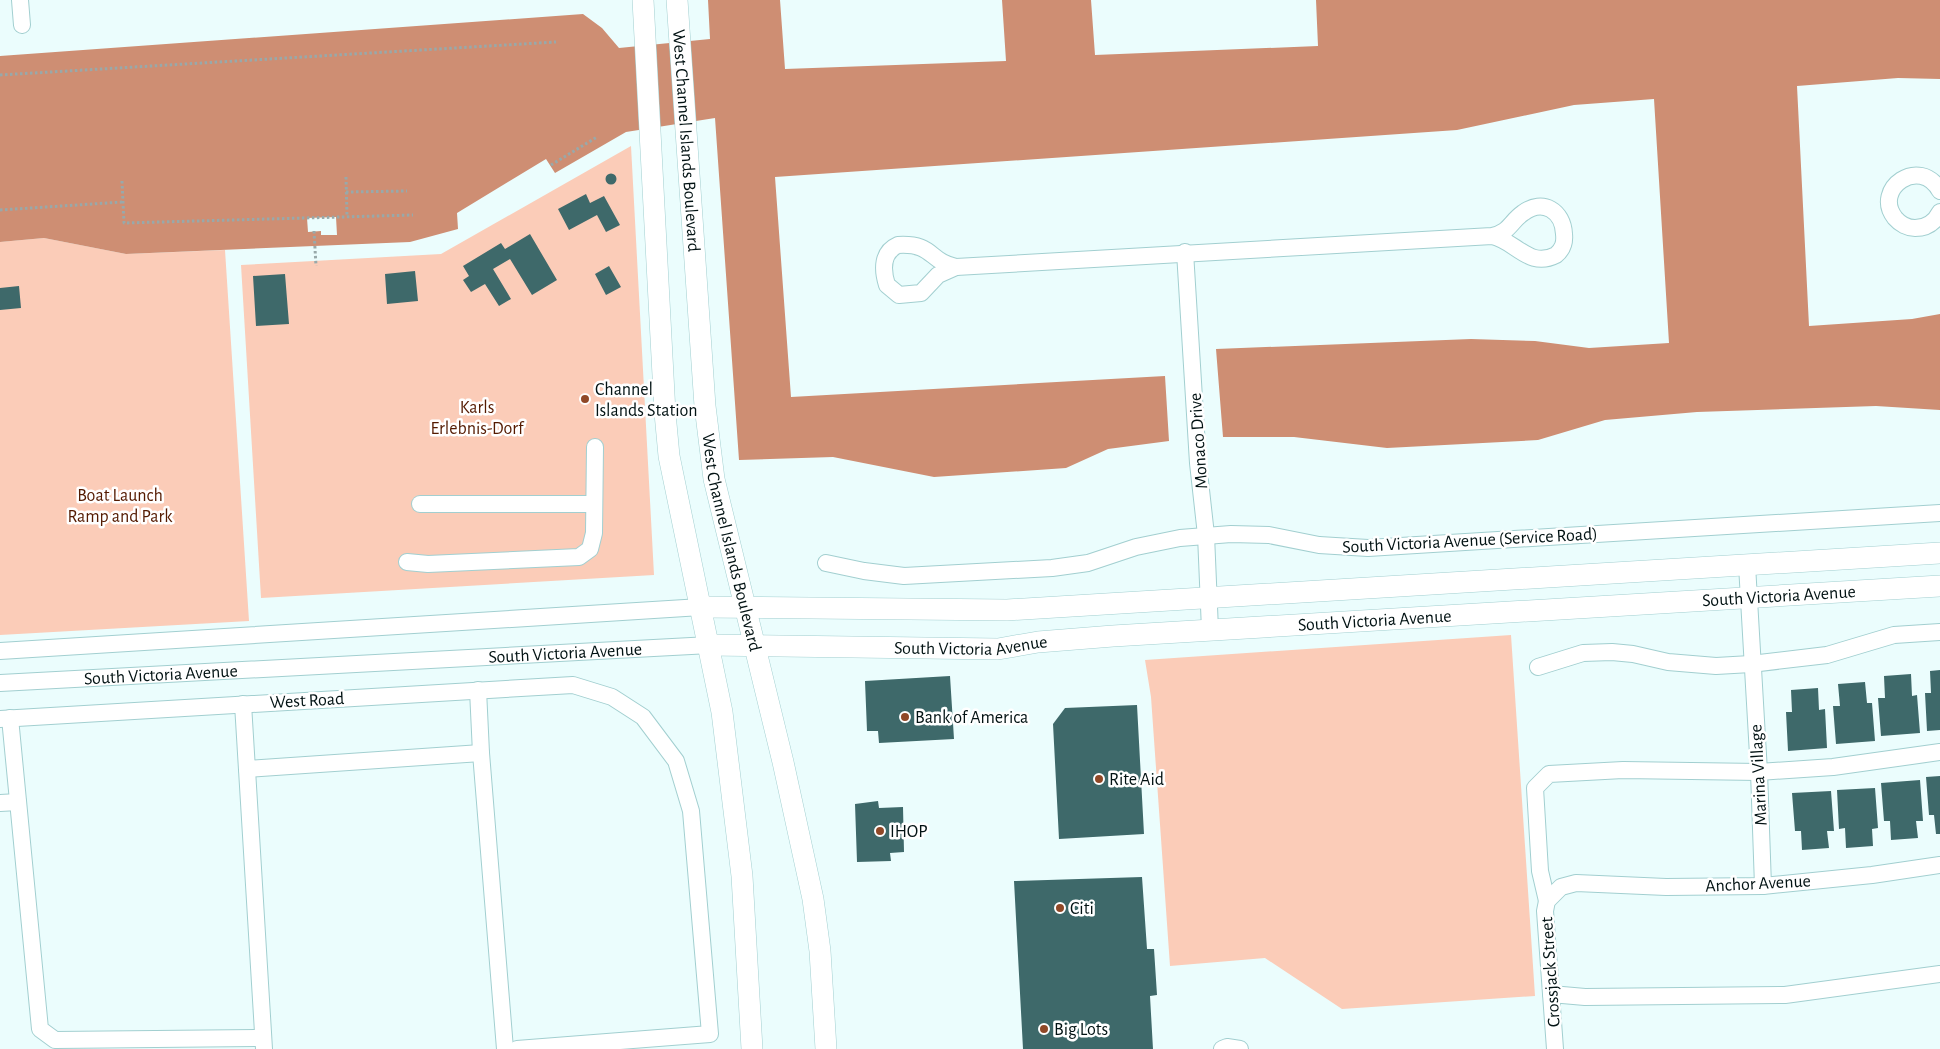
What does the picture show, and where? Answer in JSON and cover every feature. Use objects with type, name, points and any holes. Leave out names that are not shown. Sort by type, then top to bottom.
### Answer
[{"type":"main road","name":"West Channel Islands Boulevard","points":[[643,0],[652,137],[664,413],[669,456],[710,645],[733,790],[742,876],[752,1049]]},
{"type":"main road","name":"West Channel Islands Boulevard","points":[[677,0],[704,406],[710,452],[714,479],[783,762],[813,899],[820,951],[826,1049]]},
{"type":"main road","name":"South Victoria Avenue","points":[[701,607],[968,611],[1940,553]]},
{"type":"main road","name":"South Victoria Avenue","points":[[710,645],[998,649],[1038,642],[1210,630],[1748,596],[1940,586]]},
{"type":"street","points":[[20,0],[22,25]]},
{"type":"street","points":[[1940,191],[1930,179],[1923,176],[1906,177],[1893,188],[1889,205],[1897,220],[1913,228],[1930,224],[1940,212]]},
{"type":"street","points":[[956,267],[1185,252],[1492,236]]},
{"type":"street","name":"Monaco Drive","points":[[1185,252],[1198,463],[1206,536],[1210,630]]},
{"type":"street","points":[[407,562],[428,564],[579,557],[590,550],[594,533],[595,446]]},
{"type":"street","points":[[420,504],[594,504]]},
{"type":"street","name":"South Victoria Avenue (Service Road)","points":[[826,563],[864,571],[904,576],[1061,568],[1088,563],[1136,547],[1180,538],[1206,536],[1269,535],[1319,545],[1368,548],[1940,513]]},
{"type":"street","name":"Marina Village","points":[[1746,565],[1759,772],[1763,886]]},
{"type":"street","name":"South Victoria Avenue","points":[[0,651],[701,607]]},
{"type":"street","points":[[1538,667],[1583,653],[1612,652],[1633,654],[1668,662],[1716,666],[1752,664],[1827,655],[1894,635],[1940,632]]},
{"type":"street","name":"South Victoria Avenue","points":[[0,683],[710,645]]},
{"type":"street","name":"West Road","points":[[5,718],[573,685],[612,697],[643,717],[676,761],[691,811],[710,1041]]},
{"type":"street","points":[[478,690],[481,753],[505,1049]]},
{"type":"street","points":[[5,718],[18,802],[40,1028],[55,1040],[264,1044],[243,704]]},
{"type":"street","points":[[1547,901],[1540,871],[1535,788],[1549,774],[1623,770],[1759,772],[1833,767],[1940,752]]},
{"type":"street","points":[[247,769],[481,753]]},
{"type":"street","points":[[0,803],[18,802]]},
{"type":"street","name":"Anchor Avenue","points":[[1576,883],[1666,887],[1763,886],[1872,875],[1940,864]]},
{"type":"street","name":"Crossjack Street","points":[[1555,1049],[1545,926],[1547,901],[1561,887],[1576,883]]},
{"type":"street","points":[[1551,994],[1585,997],[1785,995],[1940,974]]},
{"type":"street","points":[[517,1049],[710,1041]]},
{"type":"street","points":[[1222,1049],[1227,1047],[1240,1049]]},
{"type":"path","points":[[0,75],[556,42]]},
{"type":"path","points":[[550,165],[598,137]]},
{"type":"path","points":[[346,176],[347,217]]},
{"type":"path","points":[[122,181],[124,224],[413,215]]},
{"type":"path","points":[[346,192],[407,191]]},
{"type":"path","points":[[0,210],[123,202]]},
{"type":"path","points":[[314,232],[316,266]]},
{"type":"green space","name":"Karls Erlebnis-Dorf","points":[[631,146],[654,575],[261,598],[241,265],[441,254]]},
{"type":"green space","name":"Boat Launch Ramp and Park","points":[[44,238],[126,254],[225,250],[249,621],[0,635],[0,242]]},
{"type":"green space","points":[[1511,635],[1535,996],[1342,1009],[1265,958],[1170,966],[1151,697],[1145,660]]},
{"type":"shaded area","points":[[708,0],[780,0],[785,69],[1006,61],[1002,0],[1091,0],[1095,55],[1318,46],[1316,0],[1940,0],[1940,79],[1898,78],[1797,86],[1809,326],[1912,319],[1940,314],[1940,410],[1876,406],[1697,412],[1605,420],[1538,440],[1387,448],[1294,437],[1223,437],[1216,349],[1471,339],[1535,341],[1589,348],[1669,343],[1654,99],[1574,105],[1457,130],[775,177],[791,397],[1165,376],[1169,441],[1108,449],[1066,468],[934,477],[833,457],[739,460],[715,118],[626,132],[555,173],[546,159],[457,213],[458,229],[410,242],[126,254],[44,238],[0,242],[0,56],[583,14],[602,28],[619,48],[710,39]]},
{"type":"pier","points":[[336,217],[337,235],[321,235],[321,231],[308,232],[307,218]]},
{"type":"building","points":[[611,173],[617,179],[611,185],[605,179]]},
{"type":"building","points":[[586,194],[590,203],[604,196],[620,225],[606,232],[597,215],[569,230],[558,209]]},
{"type":"building","points":[[530,234],[557,280],[532,295],[510,259],[493,269],[511,299],[499,306],[485,284],[471,292],[463,280],[469,276],[463,266],[501,243],[505,249]]},
{"type":"building","points":[[609,266],[621,287],[606,295],[595,274]]},
{"type":"building","points":[[415,271],[418,301],[387,304],[385,274]]},
{"type":"building","points":[[285,274],[289,324],[256,326],[253,276]]},
{"type":"building","points":[[19,286],[21,308],[0,310],[0,288]]},
{"type":"building","points":[[1940,670],[1940,730],[1927,731],[1925,693],[1931,693],[1930,671]]},
{"type":"building","points":[[1911,674],[1912,696],[1917,695],[1920,733],[1881,736],[1878,698],[1885,698],[1884,676]]},
{"type":"building","points":[[950,676],[954,739],[879,743],[878,731],[867,731],[865,681]]},
{"type":"building","points":[[1865,682],[1867,703],[1872,703],[1875,741],[1836,744],[1833,706],[1840,706],[1838,684]]},
{"type":"building","points":[[1818,688],[1819,710],[1825,709],[1827,748],[1788,751],[1786,712],[1792,712],[1791,690]]},
{"type":"building","name":"Rite Aid","points":[[1137,705],[1144,834],[1059,839],[1053,724],[1065,708]]},
{"type":"building","points":[[1940,776],[1940,834],[1936,834],[1934,815],[1929,815],[1926,777]]},
{"type":"building","points":[[1920,780],[1923,821],[1916,821],[1918,838],[1891,840],[1890,821],[1884,821],[1881,783]]},
{"type":"building","points":[[1875,788],[1878,828],[1872,829],[1873,846],[1846,848],[1845,828],[1839,829],[1837,790]]},
{"type":"building","points":[[1831,791],[1834,831],[1827,831],[1829,848],[1802,850],[1801,831],[1795,831],[1792,793]]},
{"type":"building","points":[[878,801],[879,808],[903,807],[904,852],[890,853],[891,861],[857,862],[855,804]]},
{"type":"building","points":[[1142,877],[1147,949],[1154,949],[1157,995],[1150,996],[1153,1049],[1023,1049],[1014,881]]},
{"type":"place","name":"Channel Islands Station","points":[[585,399]]},
{"type":"place","name":"Bank of America","points":[[905,717]]},
{"type":"place","name":"Rite Aid","points":[[1099,779]]},
{"type":"place","name":"IHOP","points":[[880,831]]},
{"type":"place","name":"Citi","points":[[1060,908]]},
{"type":"place","name":"Big Lots","points":[[1044,1029]]}]
